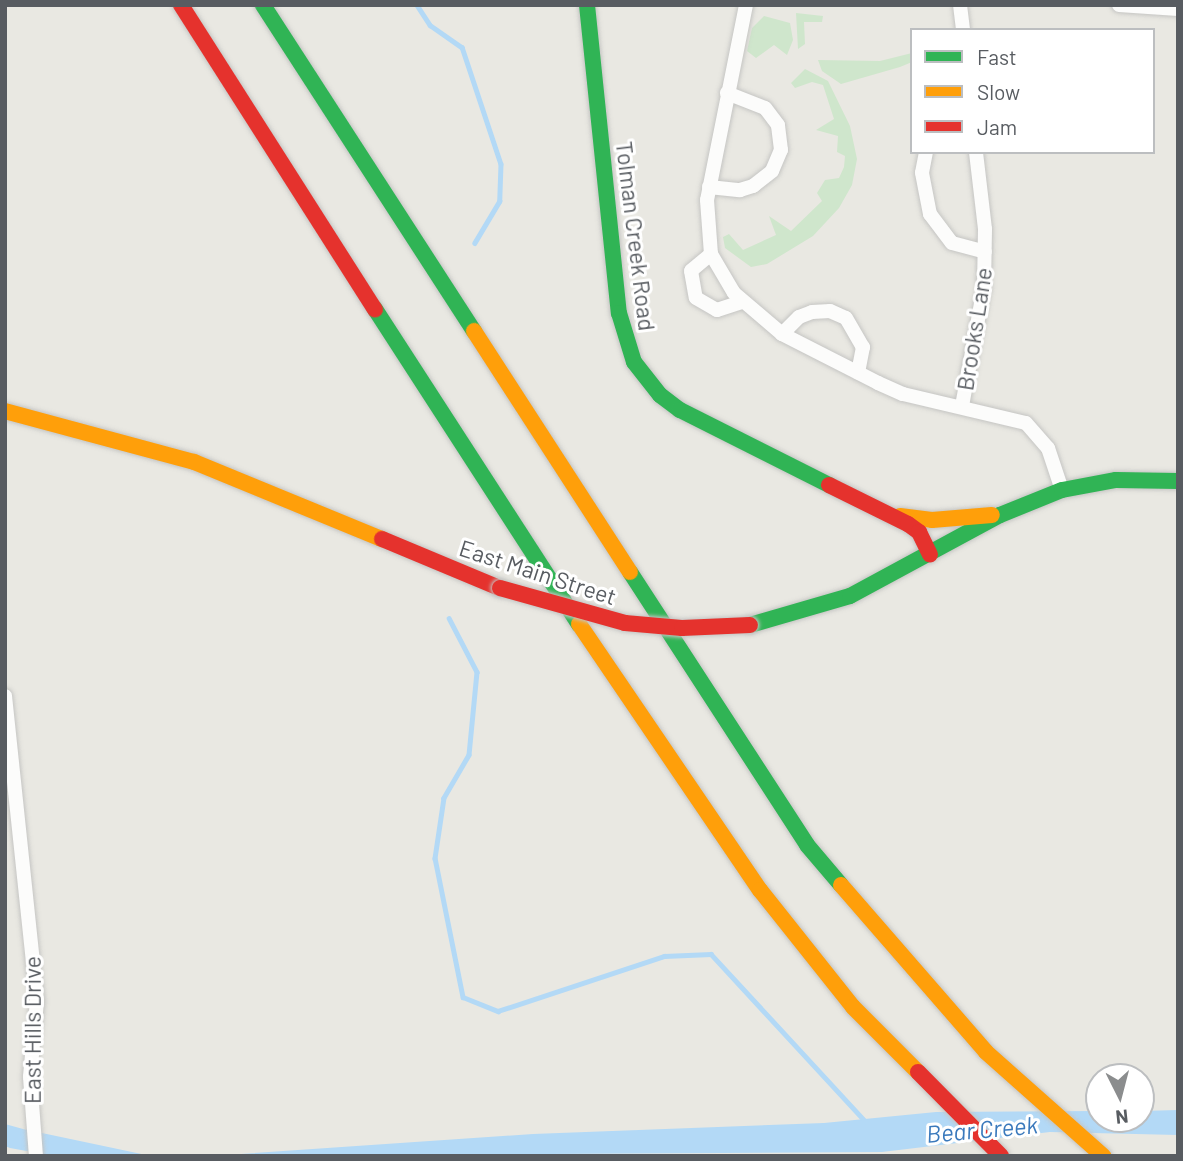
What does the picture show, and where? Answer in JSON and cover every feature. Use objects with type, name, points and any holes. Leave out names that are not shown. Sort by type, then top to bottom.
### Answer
[{"type":"main road","points":[[181,5],[549,580],[689,788],[804,947],[922,1079],[1001,1156]]},
{"type":"main road","points":[[263,5],[807,845],[986,1052],[1103,1156]]},
{"type":"main road","name":"Tolman Creek Road","points":[[587,5],[619,313],[634,362],[660,395],[680,410],[889,514],[919,532],[930,555]]},
{"type":"main road","name":"East Main Street","points":[[5,411],[194,462],[500,587],[625,623],[703,629],[750,625],[834,603],[930,555],[1000,515],[1062,490],[1116,480],[1178,481]]},
{"type":"main road","points":[[889,514],[932,520],[1000,515]]},
{"type":"street","points":[[746,5],[709,187],[706,218],[711,254],[741,302],[782,334],[903,394],[1026,423],[1048,447],[1062,490]]},
{"type":"street","points":[[960,5],[963,28]]},
{"type":"street","points":[[1119,5],[1178,9]]},
{"type":"street","points":[[709,187],[740,190],[754,186],[772,172],[781,150],[778,125],[765,108],[727,93]]},
{"type":"street","name":"Brooks Lane","points":[[926,154],[922,173],[930,214],[952,243],[985,252]]},
{"type":"street","name":"Brooks Lane","points":[[962,406],[981,310],[985,252],[976,154]]},
{"type":"street","points":[[711,254],[691,271],[696,298],[717,310],[741,302]]},
{"type":"street","points":[[782,334],[799,317],[812,312],[830,311],[846,318],[863,346],[858,373]]},
{"type":"street","name":"East Hills Drive","points":[[5,696],[37,1001],[31,1107],[36,1156]]},
{"type":"green space","points":[[796,13],[823,16],[822,22],[804,22],[805,44],[798,49]]},
{"type":"green space","points":[[764,16],[790,23],[793,40],[787,55],[774,45],[756,58],[747,51],[752,28]]},
{"type":"green space","points":[[910,54],[910,63],[841,84],[822,71],[818,60],[880,61]]},
{"type":"green space","points":[[805,69],[828,81],[850,126],[857,159],[852,185],[839,208],[813,236],[767,264],[751,267],[725,248],[723,237],[729,234],[743,250],[776,235],[769,216],[791,231],[822,201],[817,193],[825,180],[839,178],[844,167],[845,156],[837,152],[838,136],[816,130],[834,119],[823,85],[812,82],[795,88],[791,83]]},
{"type":"water","points":[[1178,1110],[1178,1135],[1093,1133],[1155,1133],[1155,1111]]},
{"type":"water","name":"Bear Creek","points":[[1085,1111],[1085,1133],[1050,1132],[882,1152],[212,1156],[533,1134],[824,1123],[936,1112]]},
{"type":"water","points":[[5,1124],[151,1156],[54,1156],[10,1148],[5,1146]]},
{"type":"waterway","points":[[417,5],[430,25],[462,47],[501,164],[500,201],[475,243]]},
{"type":"waterway","points":[[449,618],[477,672],[469,755],[444,798],[435,858],[463,997],[498,1011],[664,956],[711,954],[865,1121]]},
{"type":"traffic: fast","points":[[263,5],[474,331]]},
{"type":"traffic: fast","points":[[587,5],[619,313],[634,362],[660,395],[680,410],[829,485]]},
{"type":"traffic: fast","points":[[375,309],[579,624]]},
{"type":"traffic: fast","points":[[750,625],[850,596],[1000,515],[1062,490],[1116,480],[1178,481]]},
{"type":"traffic: fast","points":[[630,572],[807,845],[841,885]]},
{"type":"traffic: slow","points":[[474,331],[630,572]]},
{"type":"traffic: slow","points":[[5,411],[194,462],[382,539]]},
{"type":"traffic: slow","points":[[900,516],[932,520],[992,515]]},
{"type":"traffic: slow","points":[[579,624],[760,890],[853,1007],[918,1072]]},
{"type":"traffic: slow","points":[[841,885],[986,1052],[1103,1156]]},
{"type":"traffic: jam","points":[[181,5],[375,309]]},
{"type":"traffic: jam","points":[[829,485],[908,524],[919,532],[930,555]]},
{"type":"traffic: jam","points":[[382,539],[500,588]]},
{"type":"traffic: jam","points":[[500,588],[625,623],[682,628],[750,625]]},
{"type":"traffic: jam","points":[[918,1072],[1001,1156]]}]
